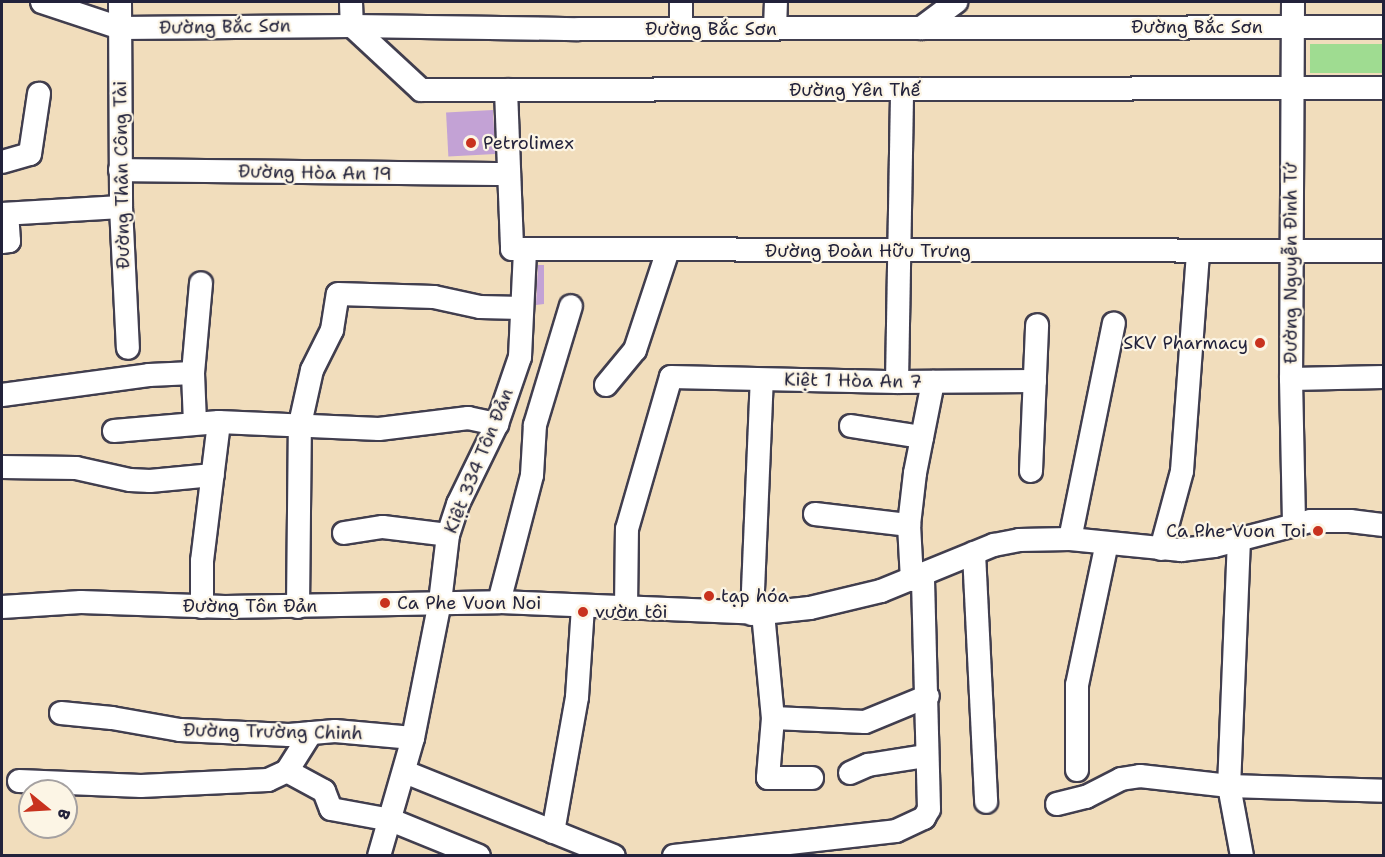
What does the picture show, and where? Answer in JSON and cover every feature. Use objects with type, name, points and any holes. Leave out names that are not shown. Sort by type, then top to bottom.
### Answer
[{"type":"street","name":"Đường Bắc Sơn","points":[[42,2],[120,28],[352,26],[681,29],[921,28],[1292,36],[1383,27]]},
{"type":"street","name":"Đường Thân Công Tài","points":[[120,2],[120,170],[128,348]]},
{"type":"street","points":[[351,2],[352,26]]},
{"type":"street","points":[[681,2],[681,29]]},
{"type":"street","points":[[776,2],[776,29]]},
{"type":"street","points":[[921,28],[956,2]]},
{"type":"street","name":"Đường Nguyễn Đình Tứ","points":[[1293,2],[1291,379],[1294,524]]},
{"type":"street","name":"Đường Yên Thế","points":[[352,26],[421,90],[902,90],[1293,82],[1383,88]]},
{"type":"street","points":[[506,90],[512,249],[525,249]]},
{"type":"street","points":[[897,382],[902,90]]},
{"type":"street","points":[[2,162],[30,154],[39,94]]},
{"type":"street","name":"Đường Hòa An 19","points":[[120,170],[509,174]]},
{"type":"street","points":[[7,247],[4,214],[121,207]]},
{"type":"street","name":"Đường Đoàn Hữu Trưng","points":[[525,249],[898,252],[1383,251]]},
{"type":"street","name":"Kiệt 334 Tôn Đản","points":[[379,855],[405,772],[413,738],[440,602],[448,535],[458,504],[497,424],[520,357],[525,249]]},
{"type":"street","points":[[606,385],[635,350],[668,250]]},
{"type":"street","points":[[1161,549],[1182,471],[1198,252]]},
{"type":"street","points":[[195,423],[193,373],[201,283]]},
{"type":"street","points":[[297,607],[300,424],[312,370],[332,330],[338,294],[434,297],[480,307],[522,308]]},
{"type":"street","points":[[499,602],[532,475],[536,425],[571,306]]},
{"type":"street","points":[[1070,539],[1114,323]]},
{"type":"street","points":[[1031,471],[1037,325]]},
{"type":"street","points":[[2,395],[149,375],[193,373]]},
{"type":"street","name":"Kiệt 1 Hòa An 7","points":[[626,608],[627,529],[671,377],[897,382],[1035,381]]},
{"type":"street","points":[[1291,379],[1383,377]]},
{"type":"street","points":[[762,380],[758,613],[773,718],[768,778],[812,778]]},
{"type":"street","points":[[674,855],[896,831],[924,818],[929,809],[926,756],[928,696],[917,577],[909,525],[922,436],[933,382]]},
{"type":"street","points":[[114,431],[219,422],[379,429],[468,418],[497,424]]},
{"type":"street","points":[[202,607],[202,561],[219,422]]},
{"type":"street","points":[[851,426],[922,436]]},
{"type":"street","points":[[2,467],[76,468],[130,480],[150,481],[213,475]]},
{"type":"street","points":[[815,514],[909,525]]},
{"type":"street","name":"Đường Tôn Đản","points":[[2,607],[81,602],[202,607],[297,607],[499,602],[758,613],[810,608],[848,600],[917,577],[974,553],[1019,540],[1070,539],[1161,549],[1197,549],[1294,524],[1326,520],[1383,525]]},
{"type":"street","points":[[344,533],[383,528],[448,535]]},
{"type":"street","points":[[1239,539],[1230,786],[1242,855]]},
{"type":"street","points":[[1077,770],[1077,685],[1107,543]]},
{"type":"street","points":[[974,553],[986,802]]},
{"type":"street","points":[[553,832],[577,697],[583,606]]},
{"type":"street","points":[[773,718],[865,722],[928,696]]},
{"type":"street","name":"Đường Trường Chinh","points":[[62,713],[112,718],[180,730],[311,733],[335,730],[413,738]]},
{"type":"street","points":[[78,783],[141,786],[268,780],[287,771],[311,733]]},
{"type":"street","points":[[850,773],[868,765],[926,756]]},
{"type":"street","points":[[287,771],[324,791],[331,809],[391,820],[479,855]]},
{"type":"street","points":[[405,772],[614,855]]},
{"type":"street","points":[[1057,804],[1086,797],[1111,783],[1130,777],[1230,786],[1383,791]]},
{"type":"green space","points":[[1310,44],[1383,44],[1383,73],[1310,73]]},
{"type":"building","name":"Petrolimex","points":[[493,110],[495,154],[448,156],[446,112]]},
{"type":"building","points":[[538,265],[544,265],[544,304],[536,305]]},
{"type":"place","name":"Petrolimex","points":[[471,143]]},
{"type":"place","name":"SKV Pharmacy","points":[[1260,343]]},
{"type":"place","name":"Ca Phe Vuon Toi","points":[[1318,531]]},
{"type":"place","name":"tạp hóa","points":[[709,596]]},
{"type":"place","name":"Ca Phe Vuon Noi","points":[[385,603]]},
{"type":"place","name":"vườn tôi","points":[[583,612]]}]
